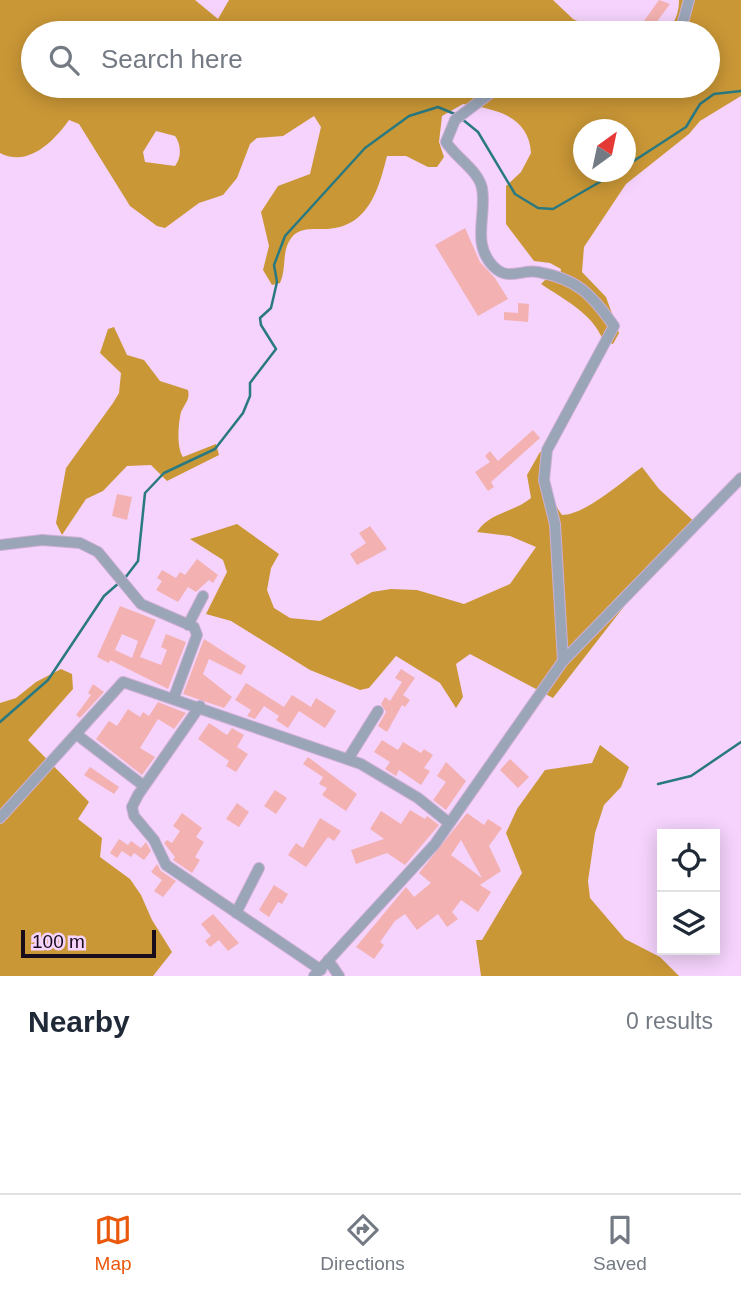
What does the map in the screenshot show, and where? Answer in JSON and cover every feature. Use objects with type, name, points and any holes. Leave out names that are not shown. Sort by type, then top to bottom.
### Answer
[{"type":"street","points":[[684,21],[690,0]]},
{"type":"street","points":[[483,98],[455,120],[446,142],[455,157],[477,178],[482,189],[481,243],[493,266],[510,276],[539,272],[561,278],[592,295],[614,326],[547,450],[544,467],[555,524],[563,661]]},
{"type":"street","points":[[321,969],[399,887],[449,823],[563,661],[741,478]]},
{"type":"street","points":[[0,545],[42,540],[80,543],[98,552],[127,584],[134,598],[145,607],[196,630],[197,635],[174,697]]},
{"type":"street","points":[[188,625],[203,596]]},
{"type":"street","points":[[0,818],[120,682],[132,682],[348,759],[406,791],[449,823]]},
{"type":"street","points":[[200,706],[144,786],[132,811],[154,840],[166,865],[321,969],[339,976]]},
{"type":"street","points":[[348,759],[378,711]]},
{"type":"street","points":[[76,734],[144,786]]},
{"type":"street","points":[[236,913],[259,868]]},
{"type":"shaded area","points":[[0,0],[195,0],[218,19],[229,0],[553,0],[577,21],[21,21],[21,98],[720,98],[720,21],[674,21],[679,0],[741,0],[741,96],[700,121],[689,134],[636,176],[636,119],[573,119],[573,182],[629,182],[584,247],[582,272],[606,297],[619,333],[613,344],[603,340],[592,322],[577,308],[541,284],[546,279],[560,275],[561,269],[550,263],[534,261],[506,224],[506,186],[521,172],[531,153],[529,140],[517,122],[486,108],[463,104],[442,116],[439,142],[444,157],[437,167],[428,167],[406,156],[387,156],[374,195],[360,216],[337,228],[306,230],[295,234],[286,248],[280,283],[272,285],[263,270],[269,246],[261,212],[278,186],[310,174],[321,127],[314,116],[283,136],[257,138],[250,144],[237,178],[223,195],[199,203],[165,228],[157,226],[130,206],[79,124],[69,120],[48,144],[30,155],[20,157],[0,153]],"holes":[[[156,131],[177,139],[180,155],[175,166],[145,162],[143,152]]]},
{"type":"shaded area","points":[[114,327],[127,355],[144,360],[160,381],[188,390],[179,427],[179,444],[183,457],[216,444],[219,455],[167,481],[151,465],[127,466],[103,491],[86,499],[62,535],[56,523],[66,468],[119,393],[121,373],[100,353],[108,329]]},
{"type":"shaded area","points":[[551,449],[549,483],[553,499],[562,515],[571,514],[592,504],[642,467],[659,489],[699,526],[629,600],[553,698],[470,654],[456,664],[463,697],[456,708],[440,683],[396,656],[369,688],[360,690],[310,670],[231,621],[206,614],[227,572],[223,560],[190,539],[237,524],[279,554],[271,568],[267,590],[274,608],[290,618],[320,621],[372,592],[391,589],[417,590],[464,604],[510,584],[536,547],[510,536],[477,532],[488,520],[531,498],[527,475],[540,452]]},
{"type":"shaded area","points":[[61,669],[72,674],[73,689],[28,740],[89,802],[78,819],[102,838],[100,857],[130,879],[172,952],[153,976],[0,976],[0,703],[16,698],[36,682]]},
{"type":"shaded area","points":[[600,745],[629,767],[621,787],[604,805],[595,833],[588,881],[590,898],[625,939],[660,957],[679,976],[481,976],[476,940],[482,940],[522,873],[506,833],[517,809],[545,770],[592,763]]},
{"type":"building","points":[[659,0],[670,4],[657,21],[644,21]]},
{"type":"building","points":[[465,228],[480,262],[495,278],[508,299],[478,316],[435,245]]},
{"type":"building","points":[[518,303],[529,304],[528,322],[504,320],[504,312],[518,313]]},
{"type":"building","points":[[533,430],[540,438],[491,482],[494,487],[488,491],[475,472],[490,462],[485,456],[490,451],[498,461]]},
{"type":"building","points":[[117,494],[132,497],[127,520],[112,516]]},
{"type":"building","points":[[370,526],[387,549],[357,565],[350,554],[366,543],[359,533]]},
{"type":"building","points":[[197,559],[218,575],[213,583],[209,580],[196,592],[188,587],[178,602],[156,590],[162,581],[157,578],[162,570],[176,578],[180,572],[185,575]]},
{"type":"building","points":[[120,606],[156,620],[140,657],[161,665],[167,650],[161,647],[166,634],[186,642],[168,689],[110,660],[109,663],[97,657]],"holes":[[[122,634],[138,641],[132,658],[115,650]]]},
{"type":"building","points":[[204,639],[246,666],[241,675],[209,659],[203,674],[232,697],[224,708],[183,694]]},
{"type":"building","points":[[401,669],[415,678],[403,695],[410,700],[405,707],[402,705],[387,732],[378,726],[386,712],[381,704],[385,697],[390,701],[402,682],[395,678]]},
{"type":"building","points":[[246,683],[284,707],[292,695],[311,707],[316,698],[336,711],[325,728],[299,711],[288,728],[276,720],[279,716],[264,706],[255,719],[247,716],[251,710],[235,700]]},
{"type":"building","points":[[93,684],[104,692],[80,718],[76,715],[91,695],[88,693]]},
{"type":"building","points":[[158,702],[186,713],[174,729],[158,719],[140,748],[155,757],[142,775],[96,739],[109,721],[117,726],[128,709],[140,717],[143,712],[149,716]]},
{"type":"building","points":[[209,723],[227,735],[232,728],[244,735],[237,747],[248,754],[236,772],[226,766],[229,761],[198,739]]},
{"type":"building","points":[[382,740],[398,750],[403,742],[421,753],[424,749],[433,755],[424,768],[430,771],[421,785],[399,770],[396,776],[385,769],[390,762],[374,752]]},
{"type":"building","points":[[308,757],[357,794],[346,811],[322,795],[327,788],[319,784],[323,777],[303,764]]},
{"type":"building","points":[[510,759],[529,777],[518,788],[500,770]]},
{"type":"building","points":[[446,762],[466,781],[446,810],[433,800],[446,782],[437,776]]},
{"type":"building","points":[[90,767],[119,787],[114,794],[84,775]]},
{"type":"building","points":[[275,790],[287,798],[276,814],[264,806]]},
{"type":"building","points":[[237,803],[249,812],[239,827],[226,819]]},
{"type":"building","points":[[410,810],[425,819],[427,816],[439,825],[405,865],[387,853],[356,864],[351,850],[384,839],[370,829],[381,811],[401,824]]},
{"type":"building","points":[[182,813],[202,828],[196,837],[204,842],[195,857],[200,860],[192,873],[173,860],[175,857],[164,843],[167,840],[172,843],[180,831],[173,826]]},
{"type":"building","points":[[467,813],[484,825],[488,819],[502,828],[489,846],[501,871],[480,885],[491,892],[478,912],[461,900],[452,912],[458,919],[447,927],[438,914],[417,930],[405,914],[395,921],[380,942],[384,945],[374,959],[356,947],[406,887],[414,897],[431,883],[419,873]],"holes":[[[461,840],[482,878],[451,855]]]},
{"type":"building","points":[[320,818],[341,831],[334,841],[328,837],[306,867],[288,855],[296,843],[303,848]]},
{"type":"building","points":[[119,839],[128,845],[131,841],[141,848],[146,842],[151,851],[144,860],[134,853],[131,857],[122,851],[117,858],[110,853]]},
{"type":"building","points":[[157,864],[161,871],[176,881],[163,897],[154,891],[162,880],[151,872]]},
{"type":"building","points":[[274,885],[288,894],[282,904],[278,902],[269,917],[259,910]]},
{"type":"building","points":[[213,914],[239,943],[228,951],[219,940],[210,947],[205,941],[211,936],[201,924]]},
{"type":"waterway","points":[[720,93],[741,91]]},
{"type":"waterway","points":[[636,160],[686,127],[700,104],[708,98]]},
{"type":"waterway","points":[[125,578],[138,561],[145,493],[164,473],[215,449],[243,413],[250,396],[250,383],[276,349],[261,325],[260,318],[271,308],[277,282],[274,265],[285,236],[365,148],[409,116],[438,107],[457,115]]},
{"type":"waterway","points":[[462,119],[478,132],[515,194],[538,208],[553,209],[600,182]]},
{"type":"waterway","points":[[0,722],[48,680],[104,596],[120,582]]},
{"type":"waterway","points":[[658,784],[691,776],[741,742]]}]
